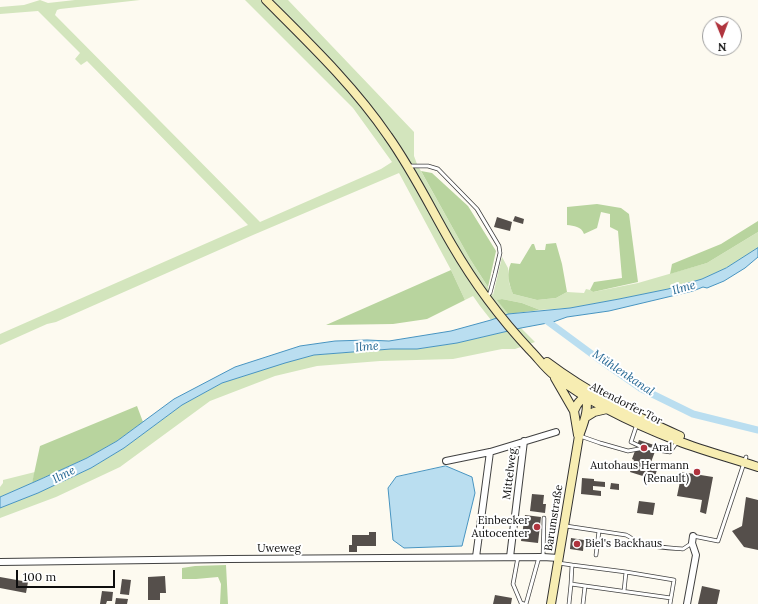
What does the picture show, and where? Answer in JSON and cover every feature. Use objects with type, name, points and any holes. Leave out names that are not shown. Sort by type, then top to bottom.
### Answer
[{"type":"main road","name":"Altendorfer Tor","points":[[266,0],[345,81],[371,112],[389,136],[453,246],[486,298],[523,343],[552,374],[586,397],[636,424],[678,441],[726,456],[745,460],[758,467]]},
{"type":"main road","name":"Altendorfer Tor","points":[[529,349],[597,396],[657,426],[726,456]]},
{"type":"main road","name":"Barumstraße","points":[[552,374],[574,411],[579,436]]},
{"type":"main road","name":"Barumstraße","points":[[551,604],[579,436],[586,417],[586,397],[583,387]]},
{"type":"main road","points":[[574,411],[581,400],[586,397],[597,396]]},
{"type":"main road","points":[[586,417],[594,412],[607,409]]},
{"type":"street","points":[[446,460],[490,452],[556,432]]},
{"type":"street","name":"Mittelweg","points":[[510,557],[524,441]]},
{"type":"street","points":[[476,557],[490,452]]},
{"type":"street","points":[[687,604],[696,556],[693,540]]},
{"type":"street","name":"Uweweg","points":[[0,562],[476,557],[541,557],[558,560]]},
{"type":"lane","points":[[408,167],[428,166],[438,168],[477,209],[499,246],[500,254],[490,293],[486,298]]},
{"type":"lane","points":[[636,424],[631,442],[644,448],[670,452],[678,441]]},
{"type":"lane","points":[[579,436],[628,451],[644,448]]},
{"type":"lane","points":[[564,526],[626,535],[631,537],[636,542],[683,549],[693,540],[718,541],[745,460]]},
{"type":"lane","points":[[523,604],[541,557],[544,518]]},
{"type":"lane","points":[[596,556],[599,531]]},
{"type":"lane","points":[[518,557],[512,584],[523,604]]},
{"type":"lane","points":[[558,560],[572,565],[674,580],[670,604]]},
{"type":"lane","points":[[569,604],[572,565]]},
{"type":"lane","points":[[624,591],[626,572]]},
{"type":"lane","points":[[571,584],[671,598]]},
{"type":"lane","points":[[583,604],[585,586]]},
{"type":"green space","points":[[40,0],[48,3],[75,0],[140,0],[60,9],[57,10],[55,15],[260,222],[381,169],[392,162],[353,108],[245,0],[288,0],[414,132],[414,156],[417,164],[470,259],[493,295],[502,257],[508,268],[509,283],[513,294],[537,300],[556,298],[567,292],[584,293],[586,289],[593,292],[638,283],[707,263],[758,232],[758,248],[726,268],[702,279],[668,289],[619,299],[570,308],[540,310],[522,303],[502,299],[498,300],[508,314],[491,320],[473,296],[465,300],[451,270],[399,173],[0,345],[0,334],[248,225],[87,61],[81,65],[75,59],[80,53],[38,11],[0,14],[0,7],[24,5]]},
{"type":"green space","points":[[421,171],[432,173],[468,206],[496,251],[488,287],[470,259]]},
{"type":"green space","points":[[597,204],[621,208],[629,214],[638,282],[593,292],[590,290],[594,282],[622,278],[618,231],[610,227],[610,214],[601,212],[597,228],[584,234],[579,228],[567,225],[567,207]]},
{"type":"green space","points":[[758,221],[758,232],[707,263],[670,274],[672,264],[721,244]]},
{"type":"green space","points":[[556,243],[562,264],[567,292],[556,298],[537,300],[513,294],[509,278],[509,267],[511,263],[520,264],[532,244],[534,244],[536,250],[545,250],[546,244]]},
{"type":"green space","points":[[451,270],[465,300],[427,319],[393,324],[326,325]]},
{"type":"green space","points":[[502,299],[522,303],[540,310],[508,314],[497,300]]},
{"type":"green space","points":[[521,328],[535,342],[515,349],[502,349],[453,359],[380,361],[317,366],[275,376],[210,401],[120,467],[56,497],[0,518],[0,508],[38,493],[91,468],[124,448],[182,405],[222,383],[314,355],[391,349],[417,349],[457,343]]},
{"type":"green space","points":[[137,406],[143,422],[117,441],[87,458],[32,483],[40,446]]},
{"type":"green space","points":[[35,472],[32,483],[0,497],[0,487],[3,480]]},
{"type":"green space","points":[[226,565],[228,604],[220,604],[221,584],[218,577],[182,579],[182,568]]},
{"type":"water","name":"Ilme","points":[[758,248],[758,257],[745,268],[724,281],[707,288],[703,287],[693,291],[609,311],[567,317],[553,322],[457,343],[417,349],[391,349],[314,355],[222,383],[182,405],[124,448],[91,468],[38,493],[0,508],[0,497],[87,458],[117,441],[174,399],[235,367],[300,346],[335,341],[389,341],[451,331],[508,314],[570,308],[668,289],[702,279],[726,268]]},
{"type":"water","points":[[446,466],[472,477],[475,493],[462,546],[404,548],[393,540],[388,488],[396,477]]},
{"type":"building","points":[[515,216],[524,219],[523,224],[513,221]]},
{"type":"building","points":[[497,217],[512,222],[510,231],[494,227]]},
{"type":"building","points":[[639,440],[657,446],[650,465],[653,467],[654,463],[659,464],[655,476],[650,474],[649,478],[630,472],[634,460],[632,459]]},
{"type":"building","points":[[682,472],[713,477],[706,514],[700,512],[702,500],[677,496]]},
{"type":"building","points":[[582,478],[605,482],[605,487],[593,486],[593,490],[601,491],[601,496],[581,494]]},
{"type":"building","points":[[611,483],[619,484],[619,490],[610,489]]},
{"type":"building","points":[[532,494],[544,495],[543,504],[546,504],[545,513],[530,511]]},
{"type":"building","points":[[746,497],[758,500],[758,550],[744,547],[732,531],[742,526]]},
{"type":"building","points":[[639,501],[655,503],[653,515],[637,513]]},
{"type":"building","points":[[525,515],[541,517],[538,543],[521,541]]},
{"type":"building","points":[[369,532],[376,532],[376,546],[357,546],[357,552],[349,552],[349,545],[352,545],[352,535],[369,535]]},
{"type":"building","name":"Biel's Backhaus","points":[[571,538],[584,540],[583,551],[570,549]]},
{"type":"building","points":[[165,576],[166,593],[160,593],[160,600],[148,600],[148,577]]},
{"type":"building","points":[[0,577],[28,582],[26,593],[0,588]]},
{"type":"building","points":[[122,579],[131,580],[129,595],[120,594]]},
{"type":"building","points":[[702,586],[720,590],[717,604],[698,604]]},
{"type":"building","points":[[102,591],[113,592],[112,601],[107,601],[106,604],[100,604]]},
{"type":"building","points":[[495,595],[512,598],[511,604],[493,604]]},
{"type":"building","points":[[116,598],[128,599],[127,604],[115,604]]},
{"type":"waterway","name":"Mühlenkanal","points":[[543,318],[640,388],[693,414],[758,430]]},
{"type":"place","name":"Aral","points":[[644,448]]},
{"type":"place","name":"Autohaus Hermann (Renault)","points":[[697,472]]},
{"type":"place","name":"Einbecker Autocenter","points":[[537,527]]},
{"type":"place","name":"Biel's Backhaus","points":[[577,544]]}]
